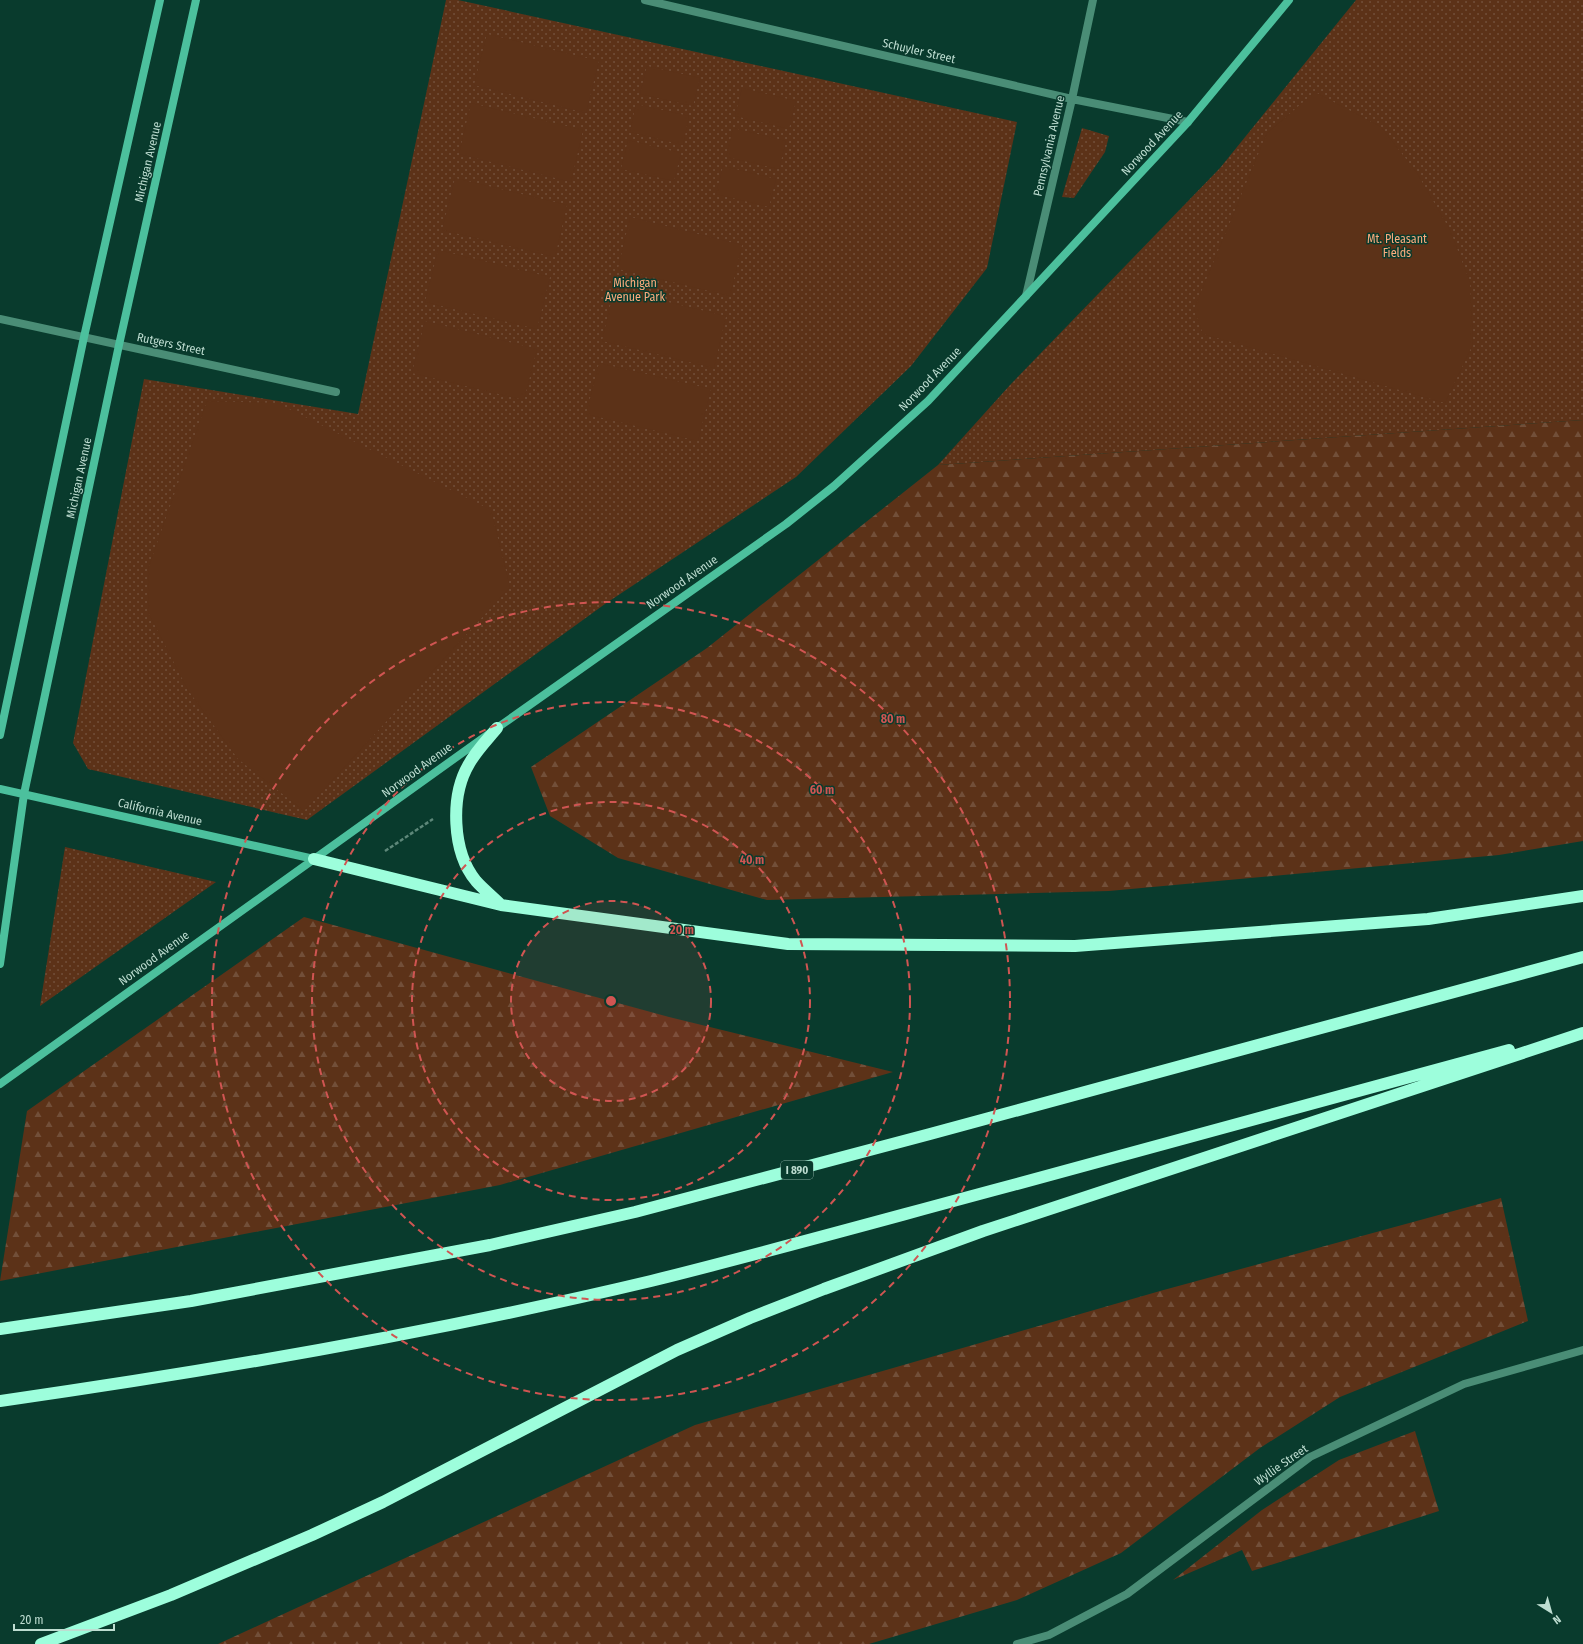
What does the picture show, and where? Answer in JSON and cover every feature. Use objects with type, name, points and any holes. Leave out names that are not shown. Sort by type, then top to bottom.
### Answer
[{"type":"highway","points":[[497,728],[468,764],[458,792],[455,822],[462,855],[475,880],[501,905]]},
{"type":"highway","points":[[314,859],[501,905],[788,944],[1075,946],[1428,919],[1583,896]]},
{"type":"highway","name":"I 890","points":[[0,1329],[198,1299],[490,1245],[634,1212],[923,1136],[1583,957]]},
{"type":"highway","points":[[0,1401],[203,1370],[336,1346],[504,1314],[651,1280],[948,1202],[1583,1030]]},
{"type":"highway","points":[[41,1644],[171,1595],[383,1502],[677,1350],[750,1318],[893,1263],[991,1229],[1583,1033]]},
{"type":"street","name":"Michigan Avenue","points":[[0,735],[84,337],[160,0]]},
{"type":"street","name":"Michigan Avenue","points":[[0,964],[24,794],[119,345],[196,0]]},
{"type":"street","name":"Schuyler Street","points":[[645,0],[1072,99],[1188,122]]},
{"type":"street","name":"Pennsylvania Avenue","points":[[1026,296],[1072,99],[1093,0]]},
{"type":"street","name":"Norwood Avenue","points":[[0,1084],[497,728],[786,524],[834,486],[928,401],[1188,122],[1289,0]]},
{"type":"street","name":"Rutgers Street","points":[[0,318],[336,392]]},
{"type":"street","name":"California Avenue","points":[[0,789],[314,859]]},
{"type":"street","name":"Wyllie Street","points":[[1017,1644],[1049,1635],[1127,1594],[1310,1457],[1464,1384],[1583,1350]]},
{"type":"path","points":[[385,851],[439,814]]},
{"type":"green space","name":"Michigan Avenue Park","points":[[446,0],[458,0],[1017,122],[987,268],[911,366],[796,477],[605,604],[307,820],[88,769],[73,743],[144,379],[358,414]]},
{"type":"green space","name":"Mt. Pleasant Fields","points":[[1356,0],[1583,0],[1583,420],[938,465],[1010,385],[1220,168]]},
{"type":"green space","points":[[487,34],[599,61],[586,113],[474,85]]},
{"type":"green space","points":[[647,66],[700,78],[693,106],[640,94]]},
{"type":"green space","points":[[742,88],[796,101],[789,129],[735,116]]},
{"type":"green space","points":[[1315,92],[1381,127],[1417,173],[1450,230],[1470,282],[1473,344],[1445,403],[1203,334],[1194,309],[1267,133]]},
{"type":"green space","points":[[471,103],[583,130],[571,182],[459,154]]},
{"type":"green space","points":[[636,104],[689,116],[683,145],[630,132]]},
{"type":"green space","points":[[733,128],[786,141],[779,169],[726,157]]},
{"type":"green space","points":[[1082,128],[1109,136],[1105,152],[1074,198],[1062,197]]},
{"type":"green space","points":[[628,140],[681,153],[674,181],[621,169]]},
{"type":"green space","points":[[723,166],[776,179],[769,207],[716,194]]},
{"type":"green space","points":[[455,178],[567,205],[555,257],[442,230]]},
{"type":"green space","points":[[630,217],[742,245],[730,296],[618,269]]},
{"type":"green space","points":[[438,250],[550,277],[537,329],[425,302]]},
{"type":"green space","points":[[614,289],[726,316],[714,368],[602,341]]},
{"type":"green space","points":[[425,321],[537,349],[524,400],[412,373]]},
{"type":"green space","points":[[599,363],[711,389],[698,441],[586,414]]},
{"type":"green space","points":[[207,401],[277,403],[491,510],[510,587],[304,811],[238,759],[188,690],[149,614],[148,569]]},
{"type":"green space","points":[[1583,420],[1583,841],[1499,855],[1109,891],[767,900],[618,858],[550,816],[531,767],[707,648],[938,465]]},
{"type":"green space","points":[[65,847],[216,882],[40,1006]]},
{"type":"green space","points":[[304,917],[669,1017],[893,1072],[500,1185],[0,1281],[27,1111]]},
{"type":"green space","points":[[1501,1198],[1528,1321],[1340,1397],[1260,1448],[1121,1553],[1017,1600],[869,1644],[218,1644],[695,1425],[1160,1291]]},
{"type":"green space","points":[[1415,1431],[1439,1511],[1252,1571],[1242,1550],[1173,1580],[1262,1510],[1339,1460]]}]
